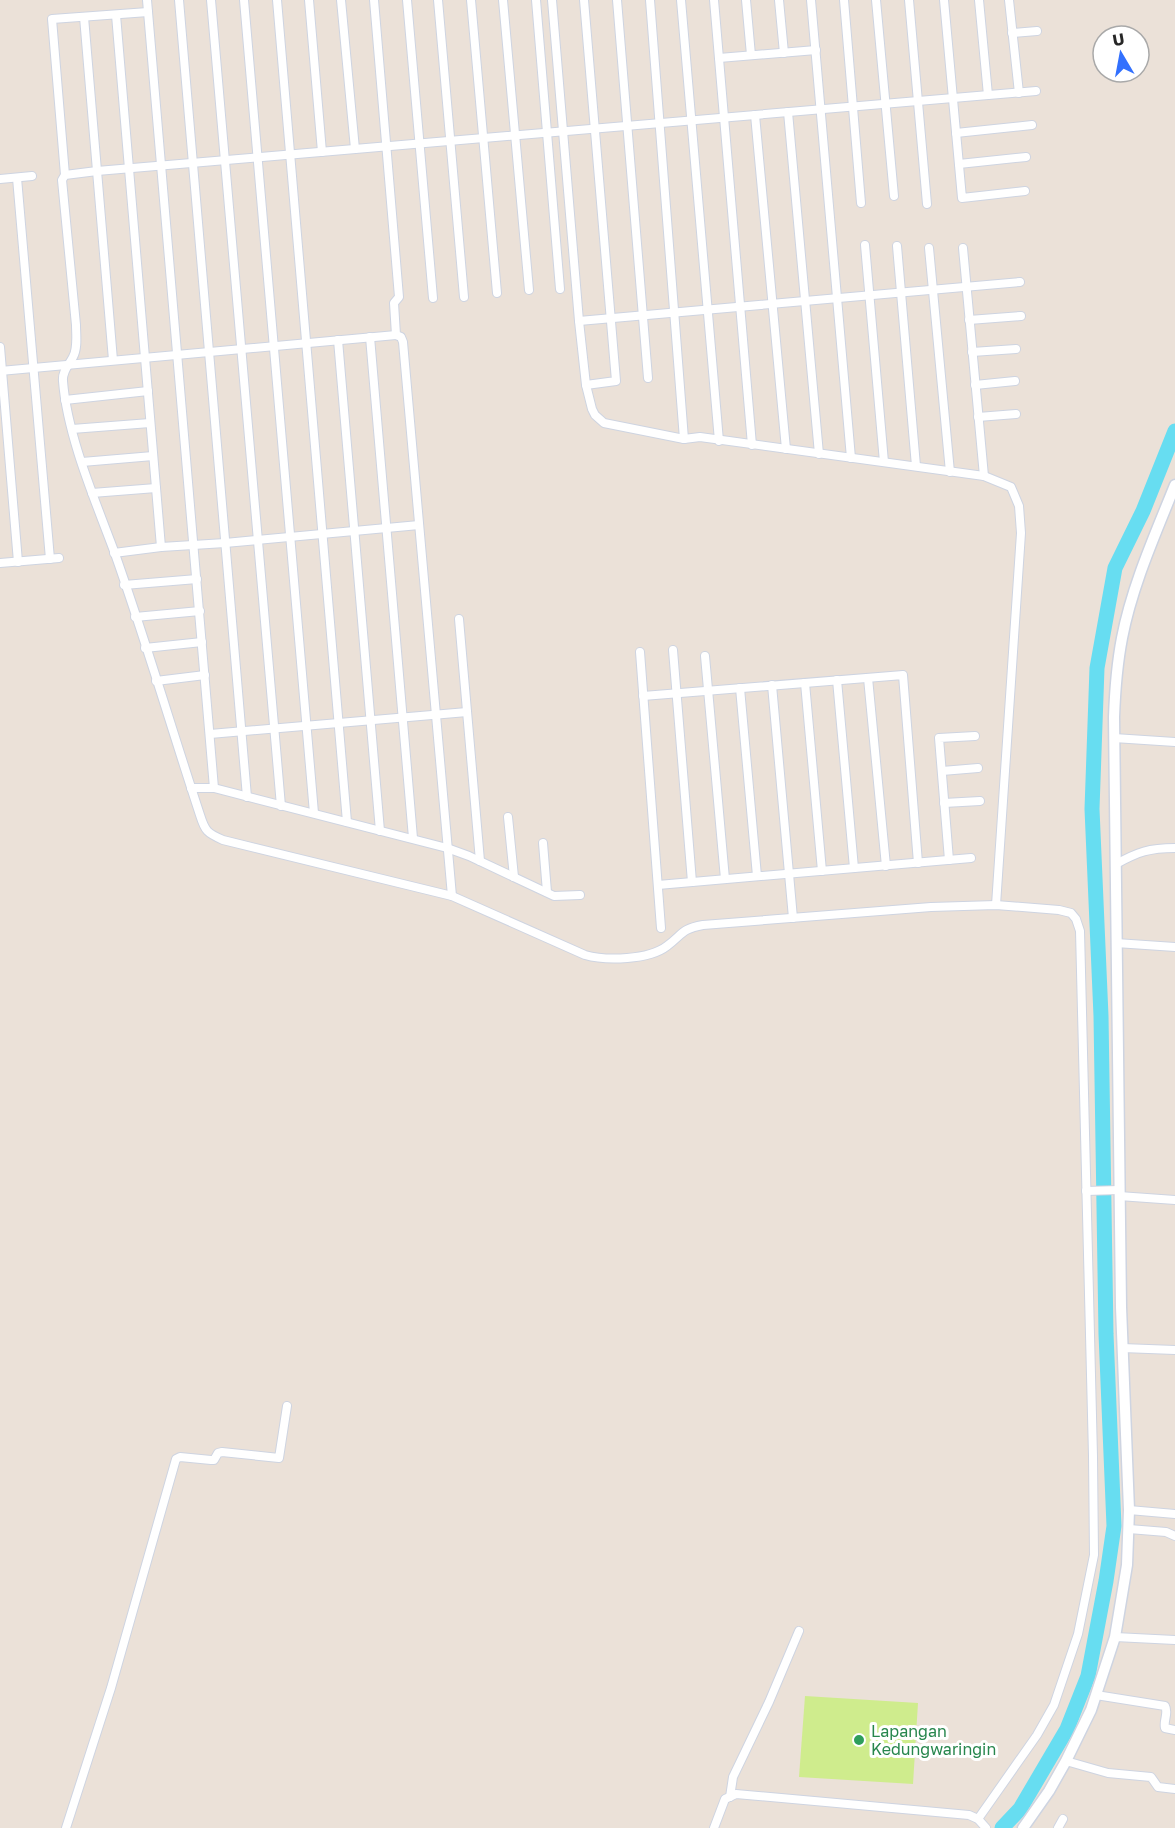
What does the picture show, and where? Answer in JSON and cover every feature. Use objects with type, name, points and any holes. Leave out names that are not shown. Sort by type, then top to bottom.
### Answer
[{"type":"street","points":[[147,0],[214,788]]},
{"type":"street","points":[[180,0],[247,797]]},
{"type":"street","points":[[211,0],[281,806]]},
{"type":"street","points":[[244,0],[314,813]]},
{"type":"street","points":[[277,0],[347,822]]},
{"type":"street","points":[[309,0],[322,152]]},
{"type":"street","points":[[341,0],[355,149]]},
{"type":"street","points":[[374,0],[399,297],[394,303],[396,335]]},
{"type":"street","points":[[407,0],[432,298]]},
{"type":"street","points":[[438,0],[465,297]]},
{"type":"street","points":[[471,0],[497,293]]},
{"type":"street","points":[[503,0],[529,290]]},
{"type":"street","points":[[536,0],[560,289]]},
{"type":"street","points":[[552,0],[579,321],[586,385],[595,415],[604,423],[684,439],[700,437],[916,466],[984,476],[1011,487],[1019,506],[1021,533],[996,905]]},
{"type":"street","points":[[584,0],[616,381],[586,385]]},
{"type":"street","points":[[617,0],[648,378]]},
{"type":"street","points":[[650,0],[684,439]]},
{"type":"street","points":[[681,0],[719,441]]},
{"type":"street","points":[[714,0],[752,444]]},
{"type":"street","points":[[746,0],[751,55]]},
{"type":"street","points":[[779,0],[784,52]]},
{"type":"street","points":[[811,0],[851,458]]},
{"type":"street","points":[[844,0],[861,203]]},
{"type":"street","points":[[876,0],[894,196]]},
{"type":"street","points":[[909,0],[927,204]]},
{"type":"street","points":[[944,0],[962,198],[1025,191]]},
{"type":"street","points":[[979,0],[988,95]]},
{"type":"street","points":[[1010,0],[1019,93]]},
{"type":"street","points":[[148,12],[52,19],[65,175],[62,180],[76,334],[74,356],[67,365],[62,378],[65,400],[82,462],[205,830],[223,840],[452,897],[596,959],[643,956],[666,947],[683,930],[690,927],[931,907],[996,905],[1059,910],[1071,913],[1080,931],[1091,1191],[1094,1555],[1078,1634],[1054,1705],[982,1825],[969,1815],[732,1795],[725,1798],[714,1828]]},
{"type":"street","points":[[116,15],[161,547]]},
{"type":"street","points":[[84,17],[113,360]]},
{"type":"street","points":[[1012,33],[1037,31]]},
{"type":"street","points":[[719,58],[816,50]]},
{"type":"street","points":[[65,175],[1036,91]]},
{"type":"street","points":[[788,112],[819,454]]},
{"type":"street","points":[[755,115],[786,449]]},
{"type":"street","points":[[957,133],[1032,125]]},
{"type":"street","points":[[958,164],[1026,158]]},
{"type":"street","points":[[0,179],[32,176]]},
{"type":"street","points":[[0,563],[54,559],[17,178]]},
{"type":"street","points":[[865,245],[884,462]]},
{"type":"street","points":[[897,246],[916,466]]},
{"type":"street","points":[[930,248],[950,472]]},
{"type":"street","points":[[963,248],[984,476]]},
{"type":"street","points":[[579,321],[1020,282]]},
{"type":"street","points":[[969,320],[1021,316]]},
{"type":"street","points":[[1,371],[370,337],[396,335],[401,337],[452,897]]},
{"type":"street","points":[[370,337],[413,838]]},
{"type":"street","points":[[338,340],[380,831]]},
{"type":"street","points":[[0,347],[18,562]]},
{"type":"street","points":[[972,352],[1016,349]]},
{"type":"street","points":[[975,385],[1016,381]]},
{"type":"street","points":[[65,400],[147,391]]},
{"type":"street","points":[[978,417],[1016,414]]},
{"type":"street","points":[[72,429],[150,423]]},
{"type":"street","points":[[82,462],[153,456]]},
{"type":"street","points":[[1023,1828],[1049,1791],[1066,1761],[1096,1695],[1115,1637],[1125,1582],[1129,1510],[1118,1192],[1114,738],[1116,684],[1123,636],[1137,585],[1175,485]]},
{"type":"street","points":[[92,493],[156,488]]},
{"type":"street","points":[[114,553],[419,525]]},
{"type":"street","points":[[124,585],[197,579]]},
{"type":"street","points":[[135,617],[200,611]]},
{"type":"street","points":[[459,619],[480,861]]},
{"type":"street","points":[[145,648],[202,642]]},
{"type":"street","points":[[673,650],[692,882]]},
{"type":"street","points":[[640,652],[661,928]]},
{"type":"street","points":[[705,656],[725,879]]},
{"type":"street","points":[[156,681],[205,675]]},
{"type":"street","points":[[643,696],[903,675],[918,863]]},
{"type":"street","points":[[868,678],[886,866]]},
{"type":"street","points":[[837,680],[854,868]]},
{"type":"street","points":[[805,683],[822,871]]},
{"type":"street","points":[[772,685],[793,918]]},
{"type":"street","points":[[740,688],[757,876]]},
{"type":"street","points":[[210,734],[467,712]]},
{"type":"street","points":[[949,860],[939,738],[975,736]]},
{"type":"street","points":[[1114,738],[1175,742]]},
{"type":"street","points":[[942,771],[978,768]]},
{"type":"street","points":[[191,788],[214,788],[413,838],[480,861],[554,896],[580,895]]},
{"type":"street","points":[[944,803],[980,801]]},
{"type":"street","points":[[508,817],[514,876]]},
{"type":"street","points":[[543,843],[547,892]]},
{"type":"street","points":[[1116,864],[1138,852],[1158,848],[1175,848]]},
{"type":"street","points":[[658,885],[971,858]]},
{"type":"street","points":[[1116,944],[1175,947]]},
{"type":"street","points":[[1091,1191],[1118,1192],[1175,1200]]},
{"type":"street","points":[[1122,1348],[1175,1350]]},
{"type":"street","points":[[66,1828],[111,1688],[176,1459],[180,1457],[214,1460],[218,1453],[222,1452],[279,1458],[287,1406]]},
{"type":"street","points":[[1129,1510],[1175,1514]]},
{"type":"street","points":[[1129,1529],[1166,1532],[1175,1536]]},
{"type":"street","points":[[730,1797],[733,1777],[769,1702],[799,1631]]},
{"type":"street","points":[[1115,1637],[1175,1640]]},
{"type":"street","points":[[1096,1695],[1165,1706],[1167,1709],[1165,1728],[1175,1730]]},
{"type":"street","points":[[1066,1761],[1108,1773],[1152,1777],[1158,1787],[1175,1790]]},
{"type":"street","points":[[1058,1828],[1063,1819]]},
{"type":"green space","name":"Lapangan Kedungwaringin","points":[[805,1696],[918,1703],[913,1784],[799,1777]]},
{"type":"waterway","points":[[1002,1828],[1020,1809],[1067,1729],[1088,1676],[1114,1526],[1106,1334],[1101,1016],[1092,809],[1097,668],[1115,568],[1143,511],[1175,431]]},
{"type":"place","name":"Lapangan Kedungwaringin","points":[[859,1740]]}]
